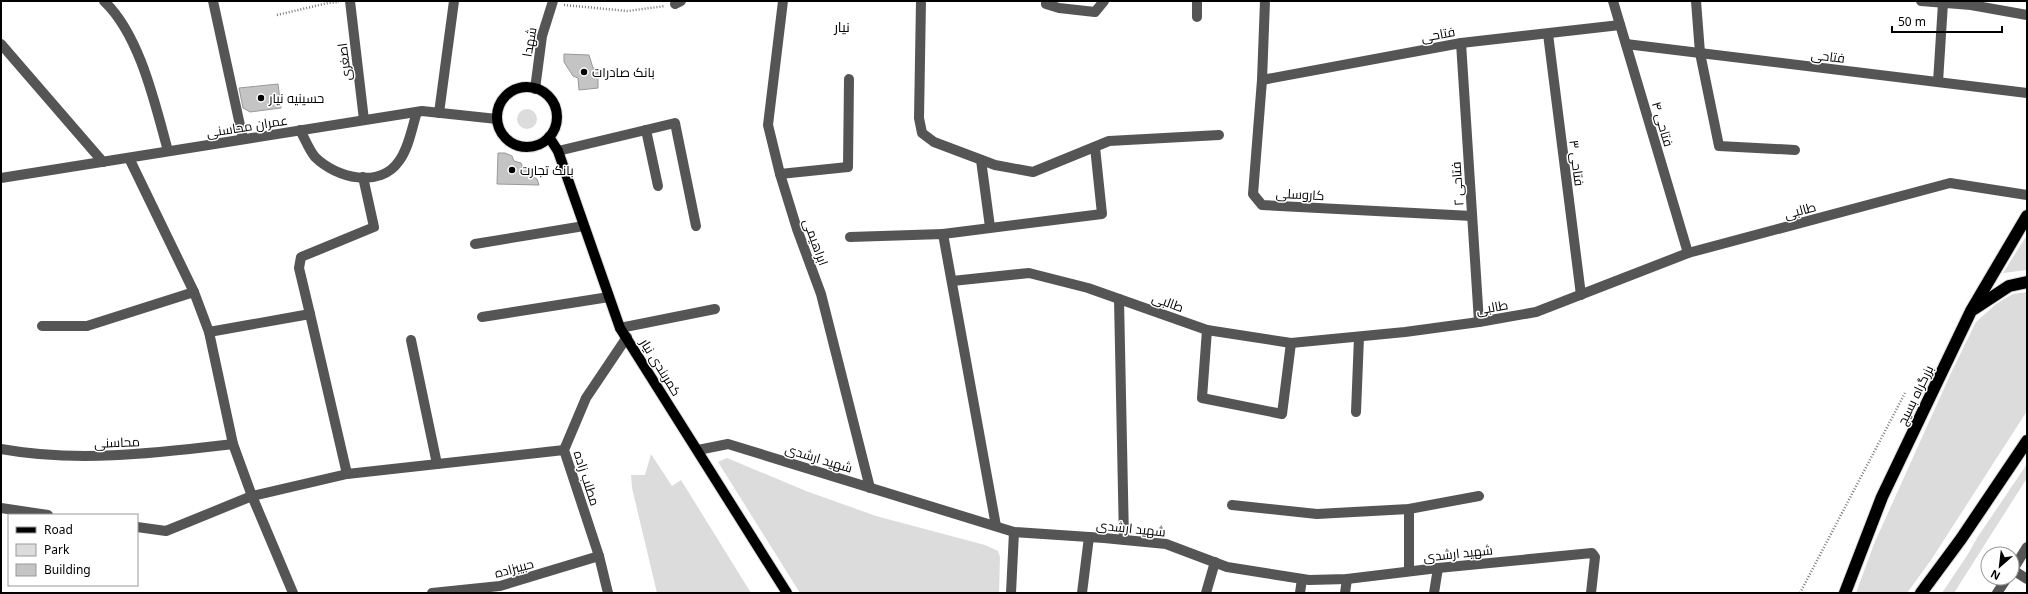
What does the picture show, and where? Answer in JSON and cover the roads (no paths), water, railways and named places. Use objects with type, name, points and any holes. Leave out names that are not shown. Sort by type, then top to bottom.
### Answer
[{"type":"highway","name":"بزرگراه بسیج","points":[[1845,593],[1882,497],[1971,311],[2027,216]]},
{"type":"highway","points":[[1971,311],[2009,286],[2027,282]]},
{"type":"highway","points":[[1921,593],[1961,539],[2027,441]]},
{"type":"main road","points":[[521,88],[536,89],[548,97],[556,110],[556,124],[549,137],[541,143],[532,147],[522,147],[512,143],[499,129],[497,119],[498,110],[502,101],[508,94],[521,88]]},
{"type":"main road","name":"کمربندی نیار","points":[[549,137],[558,151],[620,328],[787,593]]},
{"type":"street","points":[[104,1],[126,26],[152,92],[168,152]]},
{"type":"street","points":[[213,1],[243,139]]},
{"type":"street","name":"اصغری","points":[[350,1],[364,120]]},
{"type":"street","points":[[439,113],[454,1]]},
{"type":"street","name":"ابراهیمی","points":[[783,1],[768,125],[780,174],[797,229],[821,294],[870,488]]},
{"type":"street","points":[[921,1],[919,118],[922,132],[934,142],[995,166],[1033,172],[1109,141],[1219,135]]},
{"type":"street","points":[[1046,1],[1046,4],[1059,8],[1095,12],[1104,1]]},
{"type":"street","points":[[1197,1],[1197,17]]},
{"type":"street","name":"کاروسلی","points":[[1265,1],[1262,80],[1253,194],[1262,205],[1472,216]]},
{"type":"street","name":"فتاحی ۴","points":[[1613,1],[1688,253]]},
{"type":"street","points":[[1696,1],[1700,53],[1719,146],[1795,150]]},
{"type":"street","points":[[1921,1],[1971,5],[2027,15]]},
{"type":"street","name":"شهدا","points":[[536,89],[542,36],[552,2]]},
{"type":"street","points":[[1938,82],[1943,3]]},
{"type":"street","name":"فتاحی","points":[[1262,80],[1461,43],[1620,25]]},
{"type":"street","name":"فتاحی ۳","points":[[1548,34],[1581,295]]},
{"type":"street","name":"فتاحی ۲","points":[[1461,43],[1479,322]]},
{"type":"street","points":[[1,44],[103,162]]},
{"type":"street","name":"فتاحی","points":[[1626,44],[2027,93]]},
{"type":"street","points":[[780,174],[848,167],[848,79]]},
{"type":"street","points":[[300,130],[314,156],[331,170],[353,177],[385,175],[400,161],[417,112]]},
{"type":"street","name":"عمران محاسنی","points":[[1,178],[417,112],[497,119]]},
{"type":"street","points":[[558,151],[675,122],[696,226]]},
{"type":"street","points":[[646,130],[658,186]]},
{"type":"street","points":[[850,237],[943,234],[1102,214],[1095,147]]},
{"type":"street","points":[[129,158],[194,292],[209,332],[233,444],[252,496],[293,593]]},
{"type":"street","points":[[981,160],[990,227]]},
{"type":"street","points":[[347,474],[299,268],[301,257],[374,227],[362,177]]},
{"type":"street","name":"طالبی","points":[[952,281],[1029,273],[1088,288],[1207,330],[1291,343],[1360,337],[1479,322],[1536,312],[1688,253],[1950,183],[2027,195]]},
{"type":"street","points":[[475,244],[584,226]]},
{"type":"street","points":[[943,234],[996,526]]},
{"type":"street","points":[[42,326],[87,326],[194,292]]},
{"type":"street","points":[[482,317],[609,297]]},
{"type":"street","points":[[1119,299],[1124,540]]},
{"type":"street","points":[[620,328],[715,309]]},
{"type":"street","points":[[209,332],[310,314]]},
{"type":"street","points":[[1207,330],[1202,398],[1282,414],[1291,343]]},
{"type":"street","name":"مطلب زاده","points":[[608,593],[600,556],[564,450],[586,398],[627,337]]},
{"type":"street","points":[[1356,412],[1360,337]]},
{"type":"street","points":[[411,340],[438,464]]},
{"type":"street","name":"محاسنی","points":[[1,449],[28,454],[87,456],[150,454],[233,444]]},
{"type":"street","name":"شهید ارشدی","points":[[698,450],[728,444],[1014,532],[1166,544],[1227,567],[1302,578],[1347,579],[1409,571],[1592,553],[1595,557],[1590,593]]},
{"type":"street","points":[[138,527],[166,531],[252,496],[347,474],[564,450]]},
{"type":"street","points":[[1232,505],[1317,514],[1409,509],[1479,496]]},
{"type":"street","points":[[1,508],[41,514]]},
{"type":"street","points":[[1409,509],[1409,571]]},
{"type":"street","points":[[1011,593],[1014,532]]},
{"type":"street","points":[[1082,593],[1089,537]]},
{"type":"street","points":[[2020,558],[2027,547]]},
{"type":"street","name":"حبیبزاده","points":[[432,593],[500,586],[600,556]]},
{"type":"street","points":[[1206,593],[1215,562]]},
{"type":"street","points":[[1434,593],[1438,568]]},
{"type":"street","points":[[1300,593],[1302,578]]},
{"type":"street","points":[[1345,593],[1347,579]]},
{"type":"place","name":"بانک صادرات","points":[[584,72]]},
{"type":"place","name":"حسینیه نیار","points":[[261,98]]},
{"type":"place","name":"بانک تجارت","points":[[512,170]]},
{"type":"district","name":"نیار","points":[[842,27]]}]
